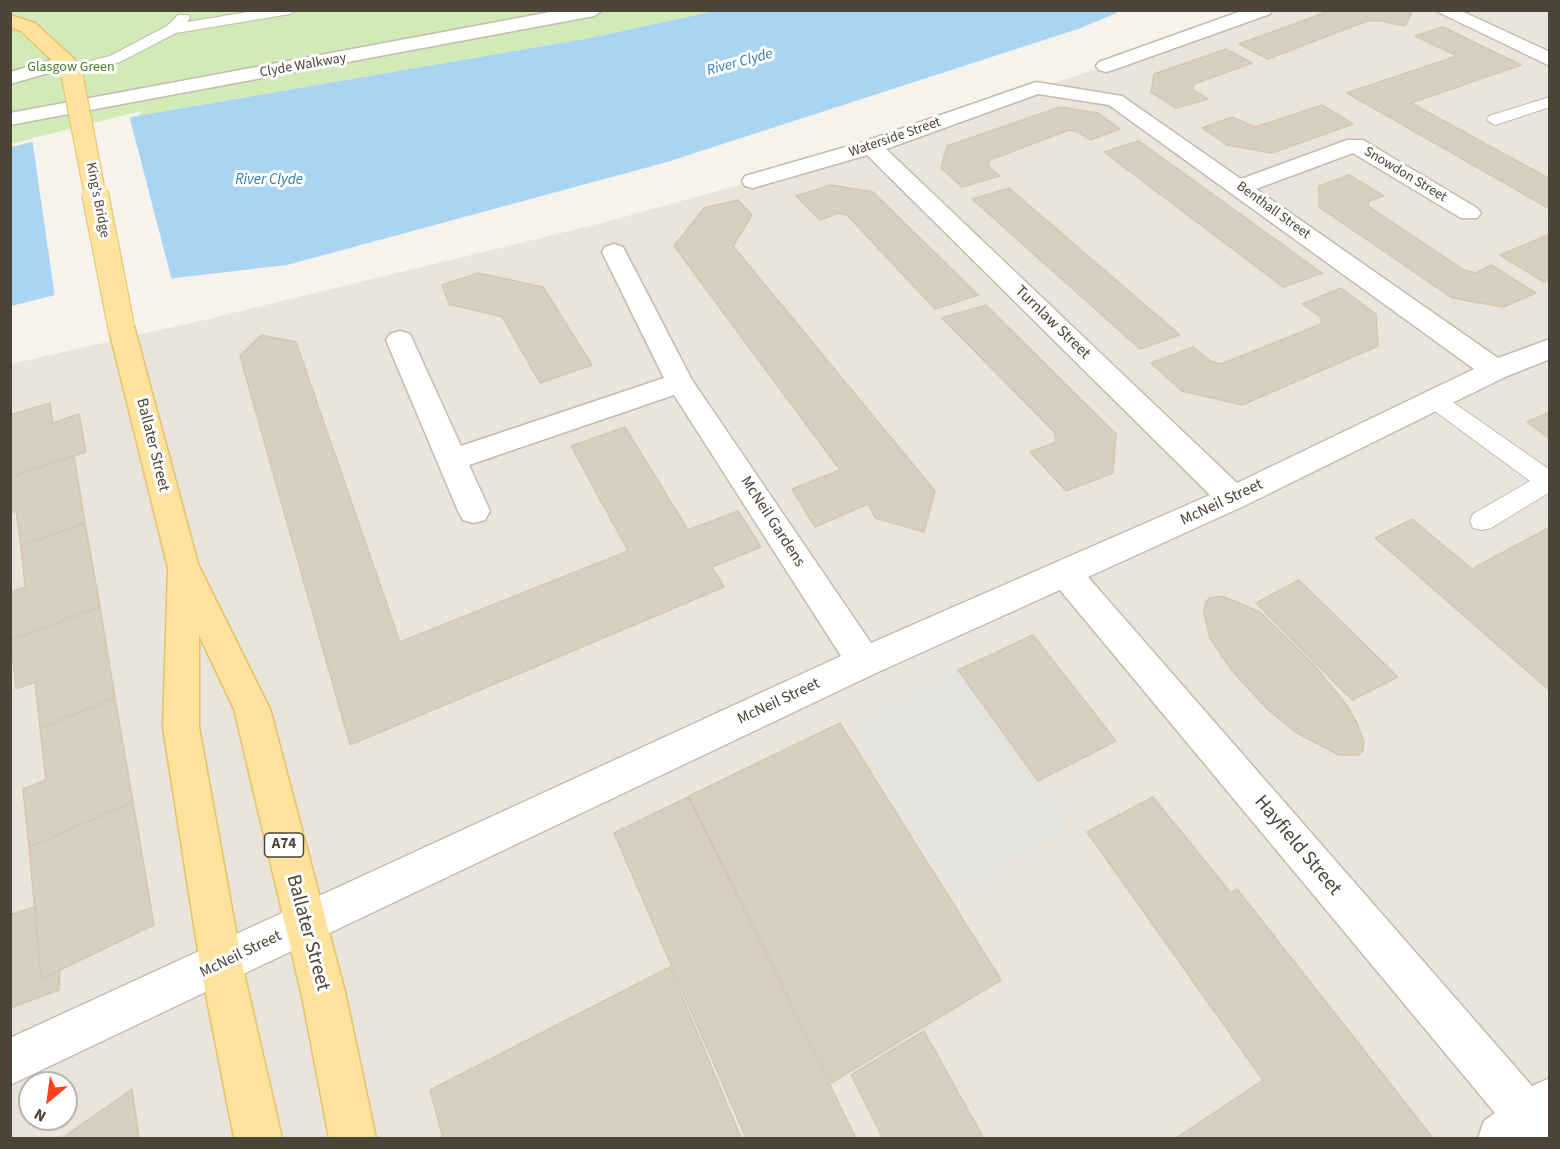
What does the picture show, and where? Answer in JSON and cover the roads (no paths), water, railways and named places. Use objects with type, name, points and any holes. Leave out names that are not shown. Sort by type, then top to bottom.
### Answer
[{"type":"main road","points":[[10,21],[28,27],[69,69]]},
{"type":"main road","name":"King's Bridge","points":[[69,69],[122,326]]},
{"type":"main road","name":"Ballater Street","points":[[122,326],[182,564],[252,709],[304,925],[324,996],[353,1138]]},
{"type":"main road","name":"Ballater Street","points":[[182,564],[181,727],[221,964],[258,1138]]},
{"type":"street","name":"Clyde Walkway","points":[[10,119],[594,10]]},
{"type":"street","points":[[1106,66],[1263,10]]},
{"type":"street","points":[[1446,11],[1550,60]]},
{"type":"street","points":[[10,78],[69,69]]},
{"type":"street","name":"Waterside Street","points":[[753,181],[871,147],[1036,88]]},
{"type":"street","name":"Benthall Street","points":[[1036,88],[1115,100],[1495,370]]},
{"type":"street","name":"Snowdon Street","points":[[1239,187],[1355,145],[1469,213]]},
{"type":"street","name":"Turnlaw Street","points":[[871,147],[1233,498]]},
{"type":"street","name":"McNeil Gardens","points":[[614,252],[680,383],[864,662]]},
{"type":"street","points":[[400,340],[474,511]]},
{"type":"street","name":"McNeil Street","points":[[10,1062],[864,662],[1233,498],[1436,401],[1495,370],[1550,348]]},
{"type":"street","points":[[452,459],[680,383]]},
{"type":"street","name":"Hayfield Street","points":[[1066,574],[1531,1124]]},
{"type":"lane","points":[[69,69],[115,59],[177,24],[290,10]]},
{"type":"lane","points":[[1495,120],[1550,102]]},
{"type":"lane","points":[[1436,401],[1549,482],[1482,520]]},
{"type":"water","name":"River Clyde","points":[[715,11],[1121,11],[1081,28],[667,162],[287,265],[79,289],[11,306],[11,147],[137,116],[590,38]]},
{"type":"park label","name":"Glasgow Green","points":[[71,68]]}]
